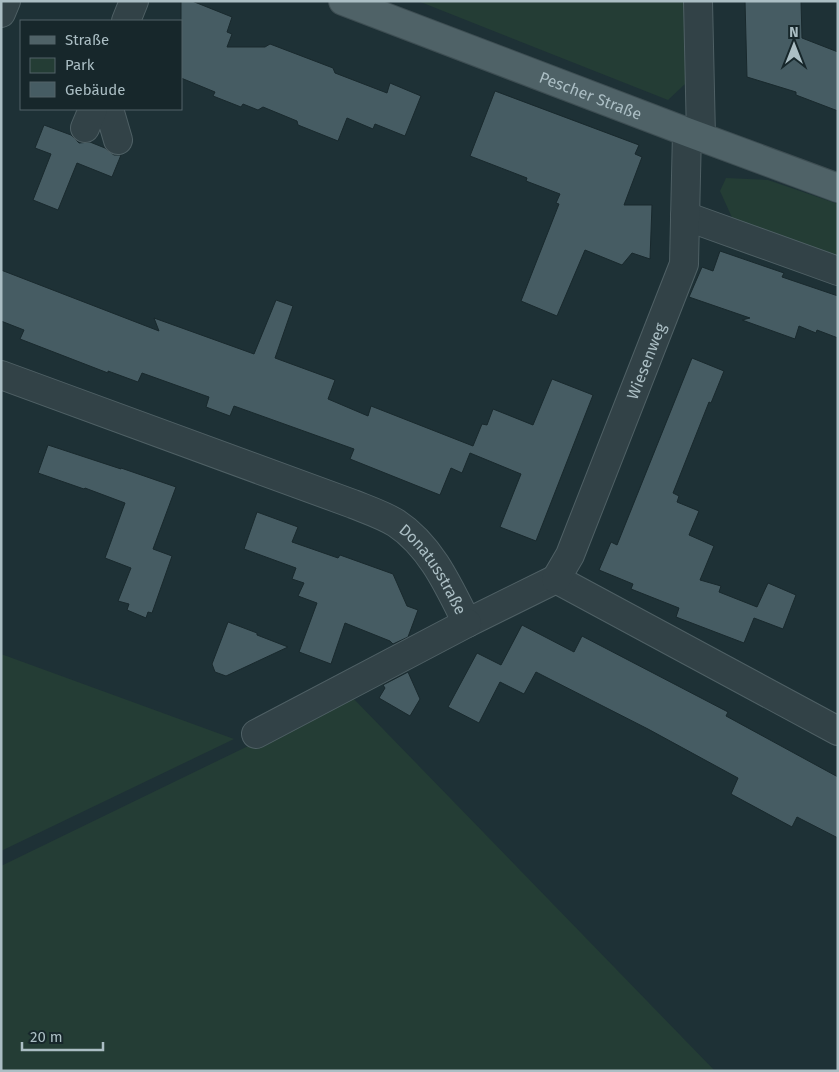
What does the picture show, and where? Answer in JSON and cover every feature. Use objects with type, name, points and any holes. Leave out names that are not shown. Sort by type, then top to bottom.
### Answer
[{"type":"main road","name":"Pescher Straße","points":[[344,1],[838,188]]},
{"type":"street","points":[[1,13],[6,1]]},
{"type":"street","points":[[126,20],[134,1]]},
{"type":"street","points":[[140,20],[148,1]]},
{"type":"street","name":"Wiesenweg","points":[[556,579],[570,556],[684,264],[685,216],[694,135],[698,1]]},
{"type":"street","points":[[109,110],[118,140]]},
{"type":"street","points":[[685,216],[838,271]]},
{"type":"street","name":"Donatusstraße","points":[[1,375],[353,504],[388,519],[406,532],[429,555],[467,623],[556,579]]},
{"type":"street","points":[[556,579],[838,731]]},
{"type":"street","points":[[256,734],[467,623]]},
{"type":"green space","points":[[418,1],[689,1],[691,64],[685,84],[668,100]]},
{"type":"green space","points":[[726,178],[768,180],[838,204],[838,260],[734,222],[720,191]]},
{"type":"green space","points":[[1,654],[234,739],[1,851]]},
{"type":"green space","points":[[351,696],[715,1071],[1,1071],[1,866]]},
{"type":"building","points":[[181,1],[192,1],[232,17],[227,32],[232,34],[227,47],[265,47],[270,44],[333,68],[335,73],[387,93],[390,83],[421,96],[405,136],[375,124],[373,129],[347,118],[338,141],[298,125],[297,121],[263,107],[258,110],[243,104],[241,107],[213,96],[215,92],[182,78]]},
{"type":"building","points":[[745,1],[801,1],[802,38],[838,52],[838,111],[796,95],[796,92],[747,77]]},
{"type":"building","points":[[495,91],[639,145],[635,154],[642,157],[624,205],[652,205],[650,259],[632,253],[622,265],[585,250],[557,316],[521,301],[559,204],[556,203],[560,194],[526,181],[527,178],[470,156]]},
{"type":"building","points":[[44,125],[71,135],[79,143],[90,142],[105,148],[114,155],[121,155],[112,177],[77,163],[58,210],[33,200],[51,154],[35,148]]},
{"type":"building","points":[[720,251],[784,273],[782,277],[838,296],[838,338],[817,330],[816,333],[799,326],[795,339],[742,320],[750,318],[689,297],[702,267],[713,271]]},
{"type":"building","points":[[1,270],[159,331],[154,318],[254,354],[276,300],[293,306],[275,358],[335,380],[328,399],[368,416],[371,406],[473,446],[482,424],[487,425],[493,409],[533,425],[552,379],[593,395],[536,541],[500,527],[521,474],[470,453],[462,473],[451,468],[440,495],[350,459],[354,449],[234,406],[230,416],[206,407],[209,397],[142,373],[138,382],[108,371],[108,373],[20,339],[24,330],[1,321]]},
{"type":"building","points":[[692,358],[724,371],[711,403],[709,402],[673,493],[679,496],[677,502],[699,511],[689,535],[714,546],[700,580],[721,586],[719,592],[757,607],[768,583],[796,595],[783,629],[754,618],[744,643],[676,617],[679,608],[631,589],[633,584],[599,570],[611,542],[617,545]]},
{"type":"building","points":[[48,445],[176,487],[153,549],[172,556],[152,613],[148,612],[146,618],[127,610],[129,604],[118,601],[131,568],[105,558],[125,503],[38,473]]},
{"type":"building","points":[[257,512],[298,527],[292,542],[338,558],[340,555],[393,574],[407,606],[418,610],[408,637],[393,644],[390,641],[345,623],[331,664],[299,652],[317,603],[298,596],[304,583],[292,579],[296,568],[244,549]]},
{"type":"building","points":[[228,622],[288,647],[226,676],[215,672],[212,664]]},
{"type":"building","points":[[522,625],[574,652],[582,636],[728,712],[726,716],[838,777],[838,838],[797,817],[792,827],[731,794],[738,778],[648,729],[536,672],[524,694],[500,682],[479,723],[448,707],[477,653],[501,665]]},
{"type":"building","points":[[408,672],[420,699],[410,716],[379,698],[385,688],[383,685]]}]
